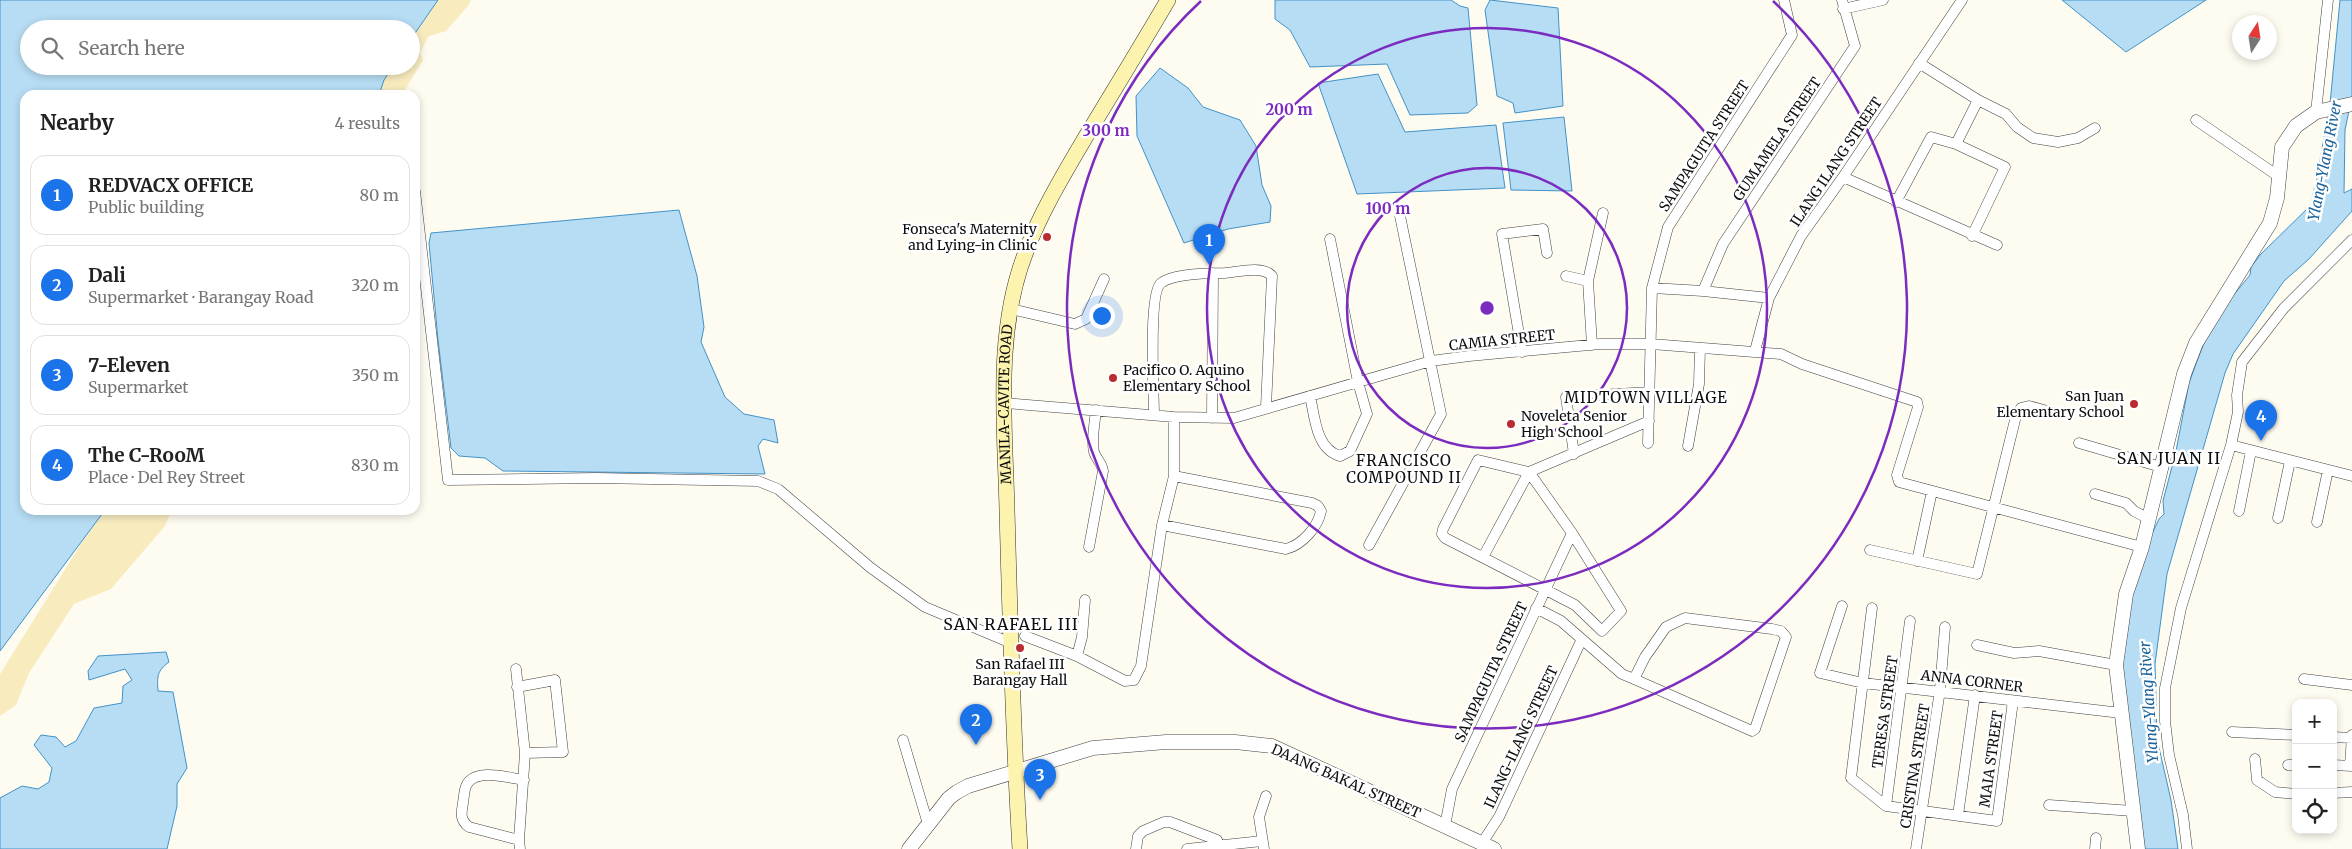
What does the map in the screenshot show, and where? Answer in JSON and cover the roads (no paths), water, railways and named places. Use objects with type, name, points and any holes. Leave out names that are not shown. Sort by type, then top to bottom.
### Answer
[{"type":"main road","name":"MANILA-CAVITE ROAD","points":[[1020,849],[1015,772],[1005,403],[1005,352],[1010,309],[1018,275],[1036,228],[1068,167],[1168,0]]},
{"type":"street","name":"SAMPAGUITA STREET","points":[[1648,442],[1652,288],[1668,228],[1792,35],[1784,0]]},
{"type":"street","points":[[1843,4],[1883,0]]},
{"type":"street","name":"ILANG ILANG STREET","points":[[1755,351],[1769,298],[1801,236],[1844,178],[1962,0]]},
{"type":"street","points":[[2320,111],[2328,0]]},
{"type":"street","name":"GUMAMELA STREET","points":[[1702,291],[1723,244],[1855,46],[1843,4]]},
{"type":"street","points":[[1919,63],[1978,100],[2006,114],[2017,127],[2033,138],[2058,142],[2078,138],[2095,128]]},
{"type":"street","points":[[1956,144],[1978,100]]},
{"type":"street","points":[[2138,849],[2116,666],[2126,594],[2142,547],[2184,374],[2196,343],[2270,223],[2277,198],[2282,147],[2296,126],[2320,111],[2352,104]]},
{"type":"street","points":[[2196,120],[2278,176]]},
{"type":"street","points":[[1896,202],[1931,137],[1956,144],[2005,167],[1972,236]]},
{"type":"street","points":[[1844,178],[1997,246]]},
{"type":"street","points":[[1592,345],[1588,281],[1603,213]]},
{"type":"street","points":[[1370,546],[1441,414],[1400,216]]},
{"type":"street","points":[[1522,352],[1502,234],[1543,229],[1547,253]]},
{"type":"street","points":[[420,235],[448,480],[596,478],[758,481],[778,489],[871,568],[924,607],[1012,635]]},
{"type":"street","points":[[1310,396],[1321,442],[1330,453],[1340,456],[1350,451],[1367,414],[1358,382],[1330,239]]},
{"type":"street","points":[[2187,849],[2183,815],[2169,755],[2165,722],[2167,671],[2181,608],[2231,445],[2238,412],[2237,395],[2242,362],[2284,308],[2350,245]]},
{"type":"street","points":[[1154,415],[1153,347],[1157,289],[1161,283],[1175,278],[1213,273],[1263,270],[1272,276],[1266,407]]},
{"type":"street","points":[[1212,418],[1213,273]]},
{"type":"street","points":[[1566,276],[1588,281]]},
{"type":"street","points":[[1010,309],[1075,324],[1086,319],[1104,279]]},
{"type":"street","points":[[1652,288],[1769,298]]},
{"type":"street","name":"CAMIA STREET","points":[[1005,403],[1174,417],[1234,418],[1266,407],[1431,361],[1592,345],[1651,344],[1755,351],[1781,354],[1802,364],[1917,402],[1918,407],[1897,475],[1899,482],[1932,491]]},
{"type":"street","points":[[1688,446],[1699,384],[1700,348]]},
{"type":"street","points":[[1574,454],[1566,397],[1650,392]]},
{"type":"street","points":[[1870,550],[1977,574],[2016,416],[2021,408],[2029,406],[2044,410]]},
{"type":"street","points":[[1089,547],[1103,471],[1094,448],[1096,410]]},
{"type":"street","points":[[1025,636],[1077,656],[1125,681],[1134,680],[1141,666],[1162,525],[1174,476],[1174,417]]},
{"type":"street","points":[[1529,472],[1572,533],[1621,611],[1602,631],[1575,605],[1445,538],[1442,534],[1443,529],[1478,460],[1529,472],[1649,421]]},
{"type":"street","points":[[2079,442],[2161,467]]},
{"type":"street","points":[[2231,445],[2352,476]]},
{"type":"street","points":[[2239,511],[2251,451]]},
{"type":"street","points":[[2278,518],[2290,461]]},
{"type":"street","points":[[2317,522],[2328,470]]},
{"type":"street","points":[[1483,557],[1529,472]]},
{"type":"street","points":[[1162,525],[1286,548],[1296,547],[1316,526],[1320,517],[1321,511],[1318,506],[1312,503],[1174,476]]},
{"type":"street","points":[[1917,560],[1932,491],[2142,547]]},
{"type":"street","points":[[2095,494],[2126,502],[2134,511],[2149,519]]},
{"type":"street","name":"SAMPAGUITA STREET","points":[[1445,826],[1452,789],[1572,533]]},
{"type":"street","points":[[1077,656],[1084,626],[1085,600]]},
{"type":"street","name":"ANNA CORNER","points":[[1842,606],[1820,673],[1863,683],[1940,690],[2013,701],[2121,713]]},
{"type":"street","points":[[1536,608],[1560,621],[1622,674],[1752,730],[1761,711],[1786,636],[1781,631],[1772,629],[1685,618],[1666,627],[1634,679]]},
{"type":"street","points":[[1872,608],[1851,778],[1886,806],[1958,815],[1975,695]]},
{"type":"street","name":"TERESA STREET","points":[[1886,806],[1910,621]]},
{"type":"street","name":"CRISTINA STREET","points":[[1916,849],[1940,690],[1945,627]]},
{"type":"street","name":"ILANG-ILANG STREET","points":[[1488,846],[1499,817],[1582,641]]},
{"type":"street","points":[[1977,645],[2014,653],[2039,651],[2116,666]]},
{"type":"street","points":[[516,669],[525,753],[524,780],[519,845],[470,827],[463,822],[460,815],[467,784],[473,778],[484,775],[524,780]]},
{"type":"street","points":[[2304,679],[2352,684]]},
{"type":"street","points":[[517,687],[555,680],[562,728],[563,752],[525,753]]},
{"type":"street","name":"MAIA STREET","points":[[1958,815],[1997,821],[2013,701]]},
{"type":"street","points":[[2232,732],[2292,735]]},
{"type":"street","points":[[2337,737],[2352,737],[2351,766],[2337,765]]},
{"type":"street","points":[[903,740],[928,824]]},
{"type":"street","name":"DAANG BAKAL STREET","points":[[909,849],[956,792],[968,786],[1093,748],[1166,742],[1234,742],[1264,745],[1488,846]]},
{"type":"street","points":[[2255,759],[2257,780],[2275,792],[2292,794]]},
{"type":"street","points":[[2337,793],[2352,792]]},
{"type":"street","points":[[1187,849],[1263,845],[1259,817],[1266,796]]},
{"type":"street","points":[[2049,805],[2133,811]]},
{"type":"street","points":[[1136,849],[1138,836],[1143,831],[1170,822],[1210,836],[1217,840],[1219,846]]},
{"type":"street","points":[[2095,849],[2096,838]]},
{"type":"water","points":[[0,0],[438,0],[420,26],[420,20],[20,20],[20,75],[387,75],[381,90],[20,90],[20,515],[101,515],[0,651]]},
{"type":"water","points":[[1275,0],[1451,0],[1460,6],[1468,8],[1477,105],[1468,113],[1410,115],[1387,64],[1310,67],[1290,30],[1275,19]]},
{"type":"water","points":[[1490,0],[1558,8],[1563,106],[1515,113],[1513,103],[1497,96],[1485,10]]},
{"type":"water","points":[[2062,0],[2206,0],[2126,52]]},
{"type":"water","points":[[2340,0],[2352,0],[2352,96],[2345,130],[2344,193],[2352,189],[2352,211],[2309,259],[2284,281],[2233,354],[2225,373],[2167,574],[2155,664],[2157,739],[2171,800],[2178,849],[2144,849],[2121,675],[2131,600],[2149,540],[2159,519],[2164,514],[2163,501],[2176,451],[2189,383],[2213,320],[2250,275],[2251,267],[2260,255],[2312,204],[2330,104]]},
{"type":"water","points":[[1160,68],[1188,88],[1203,107],[1240,120],[1256,146],[1262,185],[1271,206],[1270,222],[1228,229],[1184,243],[1137,136],[1136,96]]},
{"type":"water","points":[[1378,74],[1405,132],[1496,125],[1505,188],[1357,194],[1318,83]]},
{"type":"water","points":[[1564,117],[1572,191],[1511,190],[1503,123]]},
{"type":"water","points":[[679,210],[697,276],[704,327],[701,342],[725,397],[744,414],[774,420],[778,443],[763,439],[758,446],[765,474],[503,471],[485,458],[459,456],[451,448],[438,340],[429,243],[431,233]]},
{"type":"water","points":[[166,652],[169,662],[162,668],[159,674],[158,691],[173,692],[187,768],[177,784],[177,806],[167,849],[0,849],[0,798],[22,786],[38,789],[49,782],[52,768],[34,745],[41,735],[56,737],[65,747],[76,741],[94,708],[122,703],[123,686],[132,680],[125,669],[89,680],[88,671],[98,656]]},
{"type":"waterway","name":"Ylang-Ylang River","points":[[2301,241],[2315,225],[2321,191]]},
{"type":"place","name":"Fonseca's Maternity and Lying-in Clinic","points":[[1047,237]]},
{"type":"place","name":"REDVACX OFFICE","points":[[1209,265]]},
{"type":"place","name":"Pacifico O. Aquino Elementary School","points":[[1113,378]]},
{"type":"place","name":"San Juan Elementary School","points":[[2134,404]]},
{"type":"place","name":"Noveleta Senior High School","points":[[1511,424]]},
{"type":"place","name":"The C-RooM","points":[[2261,441]]},
{"type":"place","name":"San Rafael III Barangay Hall","points":[[1020,648]]},
{"type":"place","name":"Dali","points":[[976,745]]},
{"type":"place","name":"7-Eleven","points":[[1040,800]]},
{"type":"district","name":"MIDTOWN VILLAGE","points":[[1646,398]]},
{"type":"district","name":"SAN JUAN II","points":[[2169,458]]},
{"type":"district","name":"FRANCISCO COMPOUND II","points":[[1404,470]]},
{"type":"district","name":"SAN RAFAEL III","points":[[1011,624]]}]
